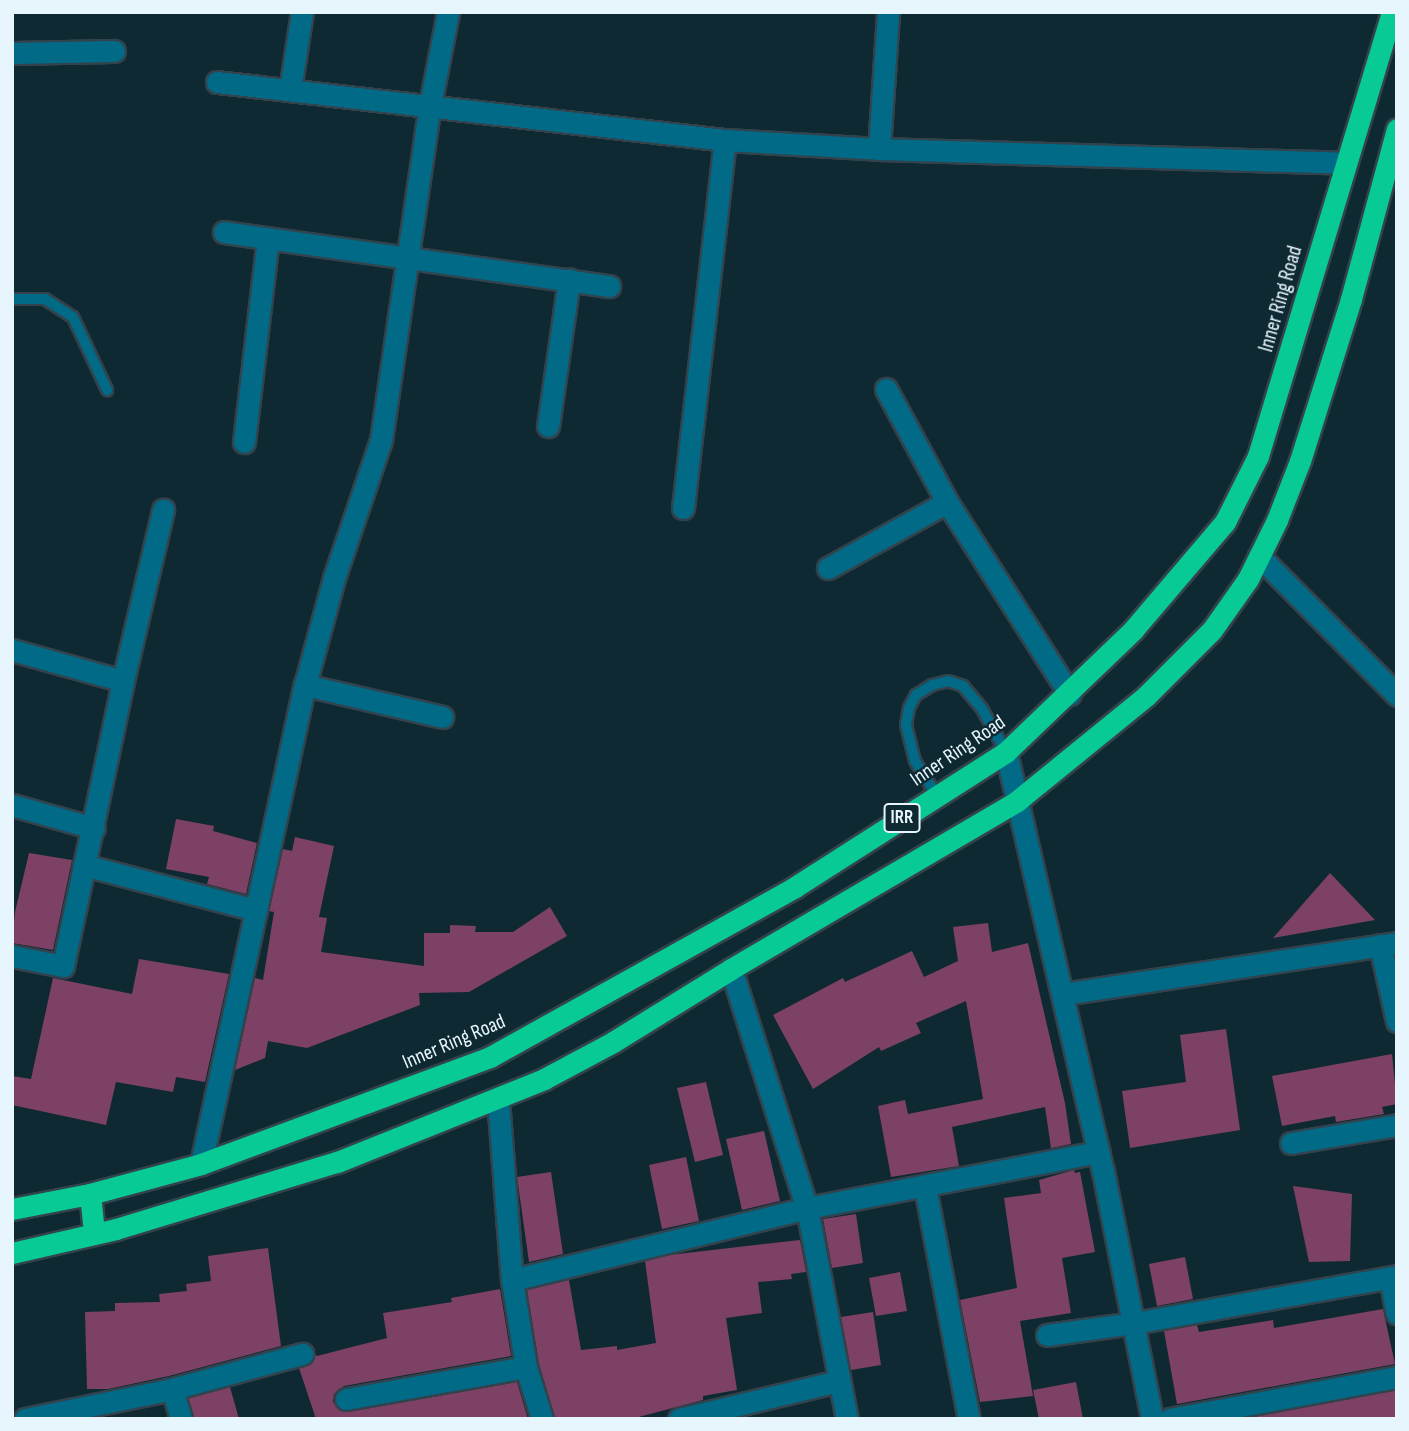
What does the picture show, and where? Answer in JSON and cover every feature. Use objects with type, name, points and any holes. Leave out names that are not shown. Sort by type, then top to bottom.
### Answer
[{"type":"highway","name":"Inner Ring Road","points":[[12,1209],[90,1194],[201,1164],[490,1057],[732,924],[1006,752],[1070,694],[1133,630],[1225,522],[1258,456],[1392,12]]},
{"type":"highway","name":"IRR","points":[[12,1253],[94,1233],[337,1163],[544,1079],[613,1042],[731,969],[1017,801],[1146,696],[1212,630],[1248,579],[1300,461],[1351,299],[1397,129]]},
{"type":"highway","points":[[90,1194],[94,1233]]},
{"type":"street","points":[[290,90],[302,12]]},
{"type":"street","points":[[201,1164],[305,685],[334,578],[381,440],[430,106],[448,12]]},
{"type":"street","points":[[879,149],[888,12]]},
{"type":"street","points":[[12,53],[114,51]]},
{"type":"street","points":[[217,82],[725,140],[879,149],[1346,163]]},
{"type":"street","points":[[683,508],[725,140]]},
{"type":"street","points":[[224,232],[609,286]]},
{"type":"street","points":[[244,442],[268,238]]},
{"type":"street","points":[[548,426],[569,280]]},
{"type":"street","points":[[886,389],[947,502],[1070,694]]},
{"type":"street","points":[[828,568],[947,502]]},
{"type":"street","points":[[12,956],[63,966],[123,681],[163,510]]},
{"type":"street","points":[[1259,556],[1397,695]]},
{"type":"street","points":[[12,650],[123,681]]},
{"type":"street","points":[[305,685],[442,717]]},
{"type":"street","points":[[1006,752],[1099,1152],[1152,1419]]},
{"type":"street","points":[[12,805],[94,828]]},
{"type":"street","points":[[84,864],[256,910]]},
{"type":"street","points":[[1063,993],[1388,944],[1397,1021]]},
{"type":"street","points":[[731,969],[807,1208],[846,1419]]},
{"type":"street","points":[[498,1099],[512,1280],[526,1367],[542,1419]]},
{"type":"street","points":[[1291,1143],[1397,1125]]},
{"type":"street","points":[[512,1280],[807,1208],[1099,1152]]},
{"type":"street","points":[[925,1187],[969,1419]]},
{"type":"street","points":[[1047,1335],[1134,1323],[1393,1277],[1397,1313]]},
{"type":"street","points":[[25,1419],[172,1389],[302,1354]]},
{"type":"street","points":[[346,1399],[526,1367]]},
{"type":"street","points":[[1170,1419],[1397,1377]]},
{"type":"street","points":[[679,1419],[839,1381]]},
{"type":"street","points":[[172,1389],[181,1419]]},
{"type":"lane","points":[[12,299],[45,299],[73,317],[107,390]]},
{"type":"lane","points":[[937,796],[915,761],[906,725],[909,708],[916,695],[932,685],[948,681],[963,686],[982,709],[1006,752]]},
{"type":"building","points":[[176,819],[214,826],[213,831],[257,843],[246,894],[207,884],[209,877],[166,869]]},
{"type":"building","points":[[295,837],[334,846],[319,917],[327,918],[321,952],[424,966],[424,933],[450,933],[450,925],[476,926],[475,932],[513,932],[550,907],[567,936],[469,992],[419,993],[420,1005],[307,1048],[268,1041],[265,1058],[235,1070],[255,978],[263,980],[274,912],[269,911],[283,849],[292,851]]},
{"type":"building","points":[[29,853],[72,860],[53,950],[12,943],[15,912]]},
{"type":"building","points":[[1330,873],[1375,920],[1273,938]]},
{"type":"building","points":[[988,923],[992,952],[1028,943],[1065,1103],[1071,1144],[1051,1148],[1045,1107],[952,1127],[959,1166],[891,1177],[878,1106],[905,1100],[908,1114],[983,1099],[966,1001],[916,1023],[921,1033],[881,1051],[879,1047],[813,1089],[773,1015],[843,978],[845,982],[912,951],[924,977],[958,961],[953,927]]},
{"type":"building","points":[[139,959],[229,974],[205,1082],[176,1077],[173,1092],[116,1082],[106,1125],[12,1105],[12,1076],[31,1079],[53,978],[132,994]]},
{"type":"building","points":[[1226,1029],[1240,1130],[1130,1148],[1122,1091],[1186,1082],[1180,1035]]},
{"type":"building","points":[[1392,1054],[1397,1104],[1382,1107],[1384,1114],[1336,1122],[1335,1116],[1282,1126],[1272,1076]]},
{"type":"building","points":[[706,1082],[723,1155],[695,1162],[677,1088]]},
{"type":"building","points":[[764,1131],[780,1201],[742,1210],[726,1139]]},
{"type":"building","points":[[686,1157],[699,1221],[662,1229],[649,1165]]},
{"type":"building","points":[[1074,1170],[1075,1173],[1080,1172],[1095,1252],[1062,1258],[1071,1313],[1020,1321],[1033,1396],[980,1402],[960,1300],[1017,1288],[1004,1198],[1041,1193],[1039,1180]]},
{"type":"building","points":[[551,1172],[563,1254],[529,1262],[517,1177]]},
{"type":"building","points":[[1293,1186],[1352,1194],[1350,1261],[1309,1262]]},
{"type":"building","points":[[856,1214],[863,1263],[832,1268],[823,1219]]},
{"type":"building","points":[[800,1240],[806,1272],[791,1274],[792,1279],[758,1282],[762,1313],[726,1318],[737,1390],[703,1396],[703,1400],[631,1419],[555,1419],[539,1364],[527,1290],[569,1280],[581,1350],[617,1346],[617,1350],[656,1343],[645,1261],[669,1255]]},
{"type":"building","points":[[268,1248],[281,1346],[169,1376],[108,1389],[87,1389],[85,1312],[115,1311],[115,1303],[160,1302],[159,1294],[187,1291],[186,1284],[211,1281],[208,1256]]},
{"type":"building","points":[[1185,1257],[1193,1299],[1157,1306],[1149,1264]]},
{"type":"building","points":[[900,1272],[907,1311],[876,1316],[869,1278]]},
{"type":"building","points":[[500,1289],[511,1356],[344,1386],[334,1394],[333,1402],[341,1411],[348,1412],[517,1382],[528,1419],[316,1419],[299,1368],[311,1364],[315,1354],[317,1356],[387,1338],[383,1313],[452,1302],[451,1298]]},
{"type":"building","points":[[1383,1309],[1395,1364],[1177,1404],[1164,1331],[1197,1325],[1199,1332],[1273,1320],[1274,1328]]},
{"type":"building","points":[[873,1312],[881,1365],[851,1370],[841,1317]]},
{"type":"building","points":[[1076,1382],[1083,1419],[1039,1419],[1033,1390]]},
{"type":"building","points":[[230,1387],[239,1419],[194,1419],[188,1398]]},
{"type":"building","points":[[1397,1390],[1397,1419],[1243,1419]]}]
